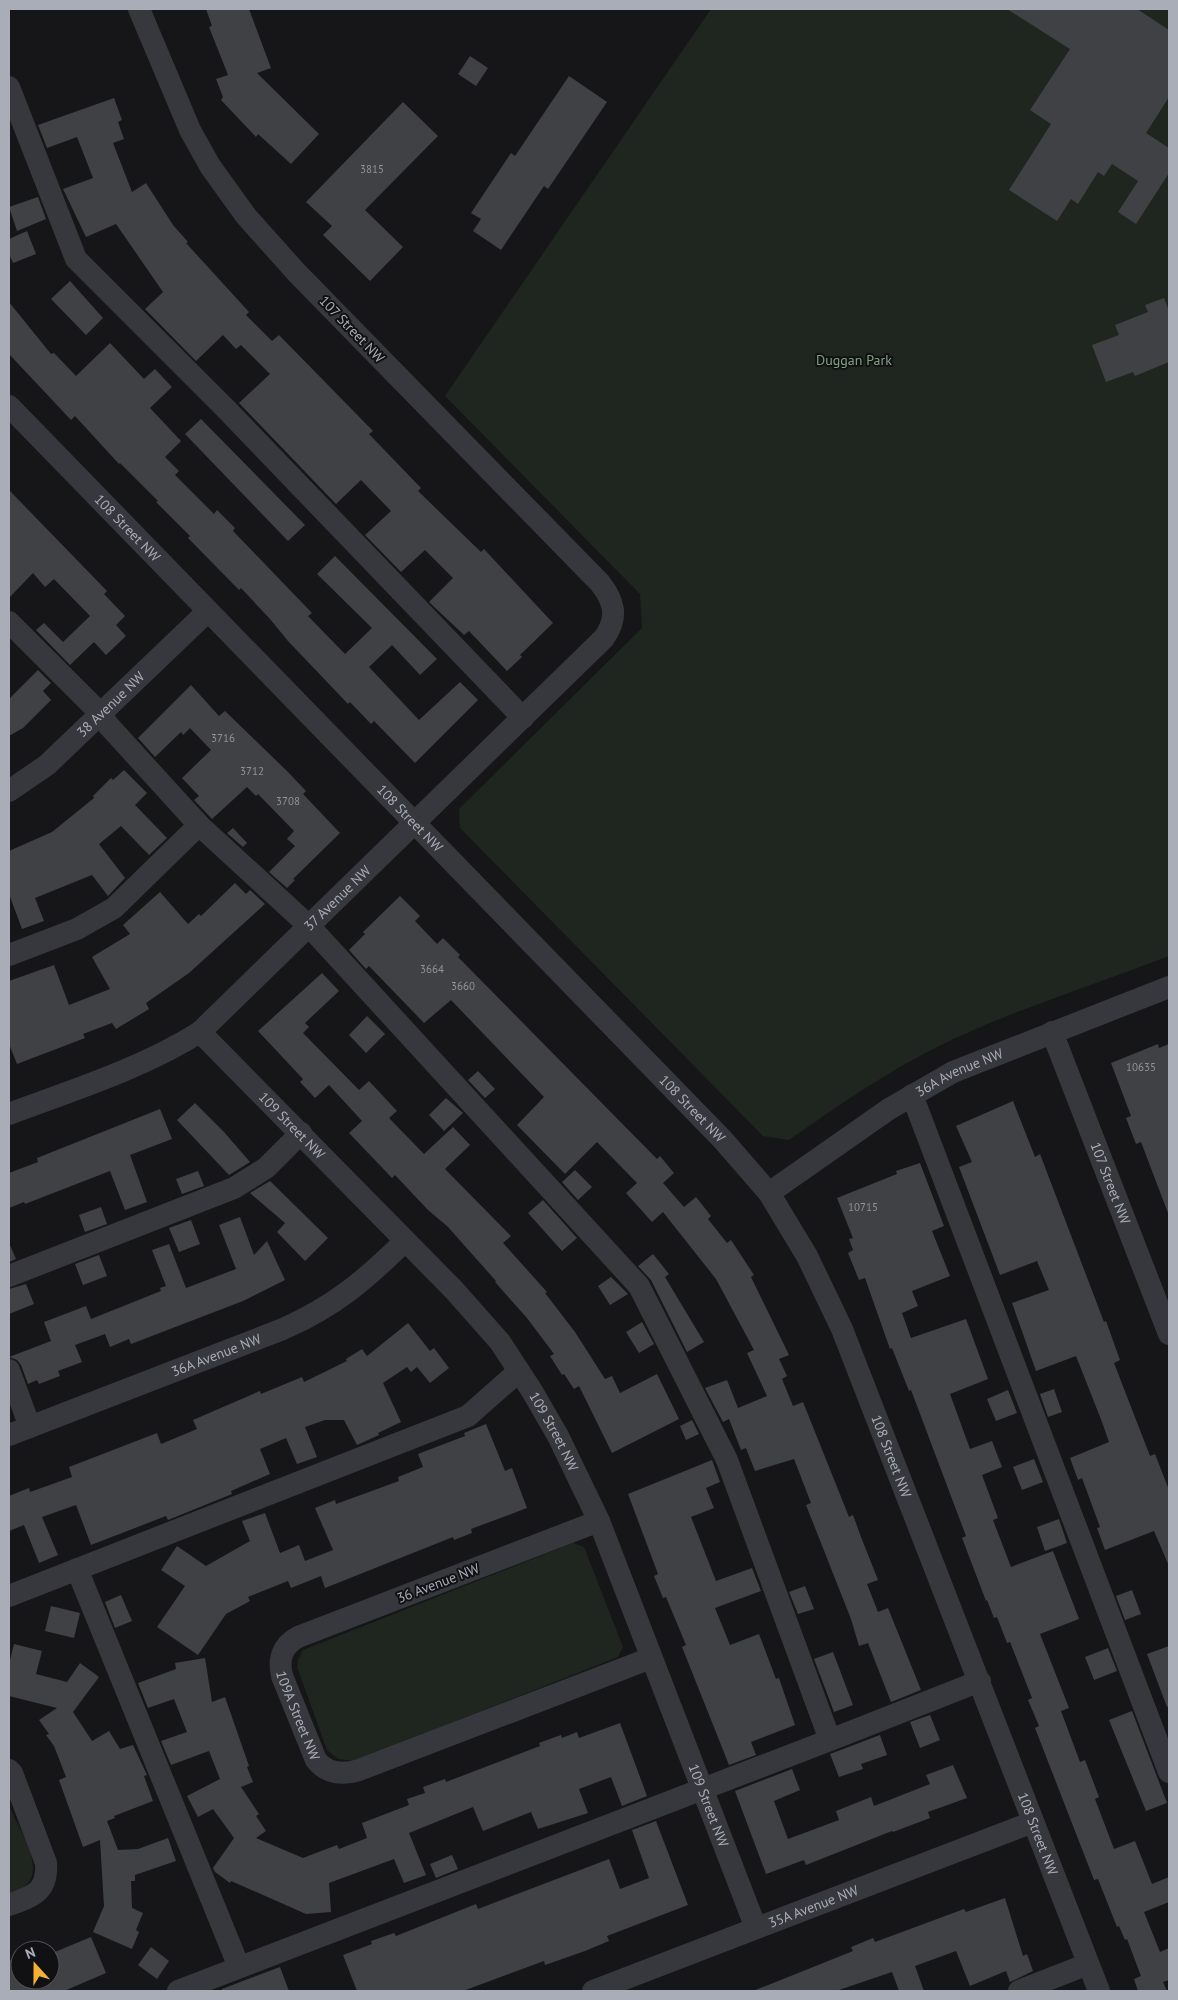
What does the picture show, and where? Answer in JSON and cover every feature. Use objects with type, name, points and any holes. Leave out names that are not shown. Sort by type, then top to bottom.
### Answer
[{"type":"street","name":"107 Street NW","points":[[139,9],[190,130],[210,166],[246,216],[302,278],[600,583],[610,597],[615,613]]},
{"type":"street","points":[[9,87],[76,260],[232,416],[523,718]]},
{"type":"street","name":"108 Street NW","points":[[9,406],[723,1140],[769,1193],[807,1256],[842,1329],[980,1681],[1098,1991]]},
{"type":"street","name":"38 Avenue NW","points":[[9,791],[47,765],[208,611]]},
{"type":"street","name":"37 Avenue NW","points":[[9,1114],[146,1062],[174,1049],[200,1032],[310,927],[604,638],[610,629],[615,613]]},
{"type":"street","points":[[9,622],[100,714],[199,825],[310,927],[640,1286],[727,1460],[830,1740]]},
{"type":"street","points":[[9,955],[77,929],[114,908],[199,825]]},
{"type":"street","name":"36A Avenue NW","points":[[769,1193],[865,1125],[953,1072],[1169,987]]},
{"type":"street","name":"109 Street NW","points":[[200,1032],[454,1290],[500,1342],[519,1371],[558,1436],[599,1521],[650,1658],[756,1928]]},
{"type":"street","name":"107 Street NW","points":[[1052,1032],[1169,1334]]},
{"type":"street","points":[[912,1095],[1169,1772]]},
{"type":"street","points":[[9,1276],[234,1188],[266,1168],[301,1133]]},
{"type":"street","name":"36A Avenue NW","points":[[9,1435],[314,1315],[366,1280],[405,1241]]},
{"type":"street","points":[[9,1370],[30,1427]]},
{"type":"street","points":[[9,1596],[468,1416],[519,1371]]},
{"type":"street","name":"36 Avenue NW","points":[[282,1652],[285,1646],[298,1637],[599,1521]]},
{"type":"street","points":[[77,1569],[239,1968]]},
{"type":"street","name":"109A Street NW","points":[[282,1652],[280,1666],[282,1676],[316,1760],[321,1767],[331,1772],[342,1773],[359,1770],[650,1658]]},
{"type":"street","points":[[178,1991],[980,1681]]},
{"type":"street","points":[[9,1770],[12,1773],[46,1863],[45,1883],[38,1892],[9,1905]]},
{"type":"street","name":"35A Avenue NW","points":[[593,1991],[1034,1822]]},
{"type":"street","points":[[1019,1991],[1088,1964]]},
{"type":"green space","name":"Duggan Park","points":[[711,9],[1169,9],[1169,956],[1027,1008],[943,1044],[883,1077],[789,1140],[763,1136],[460,828],[459,809],[642,628],[640,594],[445,396]]},
{"type":"green space","points":[[573,1543],[584,1547],[623,1647],[618,1657],[355,1761],[338,1759],[327,1750],[297,1667],[303,1650]]},
{"type":"green space","points":[[9,1806],[27,1844],[32,1857],[33,1868],[30,1879],[23,1889],[9,1896]]},
{"type":"building","points":[[206,9],[249,9],[271,68],[257,73],[319,134],[291,164],[258,134],[256,137],[221,100],[223,97],[216,79],[228,75],[209,27],[212,26]]},
{"type":"building","points":[[1007,9],[1137,9],[1169,30],[1169,97],[1146,133],[1169,148],[1169,173],[1136,224],[1118,212],[1138,181],[1112,164],[1104,176],[1098,172],[1078,204],[1071,199],[1057,221],[1009,190],[1051,124],[1030,110],[1070,49]]},
{"type":"building","points":[[470,56],[488,68],[476,86],[458,74]]},
{"type":"building","points":[[569,76],[607,102],[548,189],[544,186],[501,250],[473,231],[481,219],[471,213],[511,153],[515,156]]},
{"type":"building","points":[[114,98],[122,120],[118,122],[124,139],[113,143],[132,192],[146,183],[173,225],[188,242],[186,243],[249,312],[246,315],[272,341],[279,335],[373,431],[369,434],[421,488],[418,491],[481,552],[484,549],[553,623],[520,655],[522,657],[507,671],[469,631],[464,635],[429,602],[453,578],[425,550],[401,572],[365,535],[391,511],[361,480],[336,504],[239,403],[270,374],[241,345],[236,349],[223,335],[196,361],[145,309],[163,292],[116,224],[86,237],[63,189],[93,178],[77,137],[47,148],[38,125]]},
{"type":"building","points":[[403,102],[438,136],[365,210],[403,247],[370,281],[323,235],[332,226],[306,202]]},
{"type":"building","points":[[38,197],[46,219],[17,231],[9,207]]},
{"type":"building","points":[[27,231],[36,254],[13,263],[9,254],[9,239]]},
{"type":"building","points":[[70,281],[103,318],[86,335],[51,299]]},
{"type":"building","points":[[1164,298],[1169,311],[1169,362],[1135,376],[1133,372],[1106,382],[1092,345],[1119,335],[1115,325],[1148,312],[1145,305]]},
{"type":"building","points":[[9,302],[51,354],[54,353],[76,376],[110,343],[144,379],[155,369],[172,387],[150,408],[181,441],[165,457],[179,471],[175,475],[214,514],[217,510],[235,528],[233,531],[312,613],[308,616],[345,654],[372,628],[317,574],[335,556],[437,659],[420,675],[392,645],[369,667],[419,720],[460,682],[478,700],[415,763],[374,721],[371,724],[350,702],[348,704],[241,588],[239,590],[188,538],[190,536],[156,502],[158,501],[119,464],[75,416],[71,420],[9,354]]},
{"type":"building","points":[[201,419],[305,525],[288,541],[185,434]]},
{"type":"building","points":[[9,490],[107,591],[104,594],[125,616],[116,625],[126,636],[106,655],[94,642],[70,665],[36,630],[44,623],[63,642],[90,616],[54,579],[45,587],[33,573],[9,598]]},
{"type":"building","points":[[38,670],[51,683],[43,691],[51,700],[23,728],[9,736],[9,699]]},
{"type":"building","points":[[191,685],[219,716],[225,711],[288,772],[306,791],[303,794],[340,833],[293,879],[295,880],[287,888],[269,872],[295,846],[287,839],[294,831],[258,794],[256,796],[247,787],[212,819],[194,800],[199,796],[182,778],[211,750],[190,728],[183,735],[181,732],[155,757],[138,738]]},
{"type":"building","points":[[124,770],[147,793],[135,805],[167,838],[149,855],[121,826],[99,844],[125,878],[108,896],[92,875],[35,898],[44,921],[22,929],[9,894],[9,851],[52,832],[94,798],[93,796],[111,778],[113,780]]},
{"type":"building","points":[[233,828],[247,843],[243,847],[227,833]]},
{"type":"building","points":[[235,883],[246,894],[250,890],[265,904],[189,973],[146,1003],[149,1009],[116,1029],[112,1023],[83,1034],[85,1038],[17,1064],[9,1044],[9,981],[54,965],[69,1005],[110,989],[92,957],[130,934],[123,925],[160,892],[188,924],[199,914],[201,916]]},
{"type":"building","points":[[400,896],[420,916],[415,921],[437,944],[443,938],[460,955],[458,957],[657,1159],[660,1156],[674,1173],[663,1183],[684,1207],[696,1197],[711,1216],[708,1219],[727,1243],[731,1240],[754,1275],[751,1277],[789,1355],[779,1359],[787,1376],[782,1379],[793,1406],[803,1402],[849,1517],[853,1515],[878,1580],[867,1584],[878,1612],[888,1608],[921,1690],[891,1702],[868,1643],[859,1646],[851,1619],[806,1505],[811,1503],[794,1459],[755,1471],[746,1448],[741,1450],[729,1419],[723,1422],[705,1388],[727,1380],[738,1408],[767,1396],[747,1353],[754,1350],[716,1279],[663,1212],[652,1222],[626,1193],[637,1183],[597,1142],[565,1174],[517,1125],[544,1097],[451,1000],[424,1023],[369,966],[366,969],[349,950],[365,934],[363,932]]},
{"type":"building","points":[[322,973],[339,991],[305,1023],[309,1027],[303,1033],[359,1090],[369,1081],[397,1111],[389,1118],[424,1154],[453,1127],[470,1145],[445,1169],[511,1236],[503,1243],[547,1292],[545,1293],[575,1332],[605,1379],[612,1376],[620,1393],[657,1374],[679,1419],[612,1453],[579,1386],[574,1389],[564,1374],[562,1375],[550,1356],[554,1354],[527,1318],[448,1227],[428,1210],[395,1175],[392,1178],[349,1133],[362,1121],[329,1085],[315,1098],[300,1082],[303,1079],[258,1031]]},
{"type":"building","points":[[367,1016],[385,1034],[366,1053],[349,1035]]},
{"type":"building","points":[[1158,1044],[1159,1048],[1169,1044],[1168,1213],[1141,1142],[1136,1144],[1126,1118],[1131,1116],[1111,1063]]},
{"type":"building","points":[[478,1071],[495,1089],[485,1098],[468,1080]]},
{"type":"building","points":[[446,1098],[463,1113],[444,1131],[429,1115]]},
{"type":"building","points":[[1013,1101],[1035,1157],[1040,1154],[1120,1360],[1114,1363],[1150,1456],[1155,1454],[1169,1490],[1169,1566],[1154,1531],[1105,1550],[1097,1528],[1100,1527],[1082,1478],[1078,1480],[1070,1458],[1109,1442],[1102,1422],[1076,1356],[1036,1371],[1012,1303],[1049,1290],[1037,1261],[1000,1275],[959,1167],[972,1162],[956,1126]]},
{"type":"building","points":[[195,1103],[250,1162],[229,1175],[177,1120]]},
{"type":"building","points":[[160,1109],[172,1139],[130,1155],[147,1202],[125,1210],[110,1171],[25,1204],[24,1202],[9,1208],[9,1173],[38,1162],[37,1158]]},
{"type":"building","points":[[920,1163],[944,1226],[932,1231],[950,1276],[912,1291],[918,1306],[902,1313],[911,1338],[966,1319],[988,1379],[950,1394],[970,1449],[992,1441],[1002,1467],[982,1475],[998,1518],[993,1520],[1011,1567],[1053,1551],[1079,1619],[1040,1634],[1069,1708],[1061,1711],[1080,1762],[1085,1760],[1099,1797],[1095,1799],[1114,1849],[1135,1841],[1152,1884],[1169,1877],[1169,1902],[1144,1912],[1160,1952],[1169,1948],[1169,1980],[1163,1982],[1167,1991],[1138,1991],[1134,1979],[1141,1976],[1127,1939],[1125,1940],[1119,1926],[1117,1927],[1098,1879],[1094,1880],[1035,1728],[1039,1726],[1028,1700],[1032,1698],[1010,1642],[1007,1643],[997,1617],[994,1618],[986,1601],[962,1538],[966,1536],[911,1390],[909,1391],[892,1348],[890,1349],[865,1278],[859,1280],[848,1253],[853,1250],[849,1239],[853,1238],[837,1198],[897,1174],[896,1171]]},
{"type":"building","points":[[575,1170],[592,1187],[578,1200],[562,1182]]},
{"type":"building","points":[[198,1171],[204,1186],[182,1194],[176,1179]]},
{"type":"building","points":[[270,1181],[328,1238],[305,1261],[277,1232],[285,1223],[250,1193]]},
{"type":"building","points":[[543,1200],[577,1238],[562,1251],[528,1213]]},
{"type":"building","points":[[101,1207],[107,1224],[85,1232],[79,1215]]},
{"type":"building","points":[[240,1217],[254,1255],[267,1241],[285,1280],[243,1301],[131,1344],[129,1339],[110,1347],[105,1334],[75,1345],[82,1362],[58,1371],[60,1376],[39,1384],[37,1380],[28,1384],[21,1365],[17,1360],[9,1357],[51,1341],[44,1322],[86,1306],[91,1319],[161,1291],[160,1288],[166,1286],[152,1250],[169,1244],[186,1288],[236,1269],[219,1225]]},
{"type":"building","points":[[191,1220],[200,1244],[179,1252],[169,1228]]},
{"type":"building","points":[[9,1243],[16,1259],[9,1262]]},
{"type":"building","points":[[653,1254],[669,1274],[665,1277],[704,1342],[687,1352],[651,1280],[638,1266]]},
{"type":"building","points":[[99,1255],[107,1276],[83,1285],[75,1264]]},
{"type":"building","points":[[611,1277],[628,1294],[610,1305],[598,1286]]},
{"type":"building","points":[[26,1284],[34,1304],[9,1314],[9,1289]]},
{"type":"building","points":[[642,1322],[654,1344],[639,1353],[626,1332]]},
{"type":"building","points":[[408,1323],[430,1351],[434,1348],[449,1368],[430,1383],[417,1367],[411,1372],[407,1367],[383,1383],[401,1422],[378,1433],[379,1435],[357,1445],[344,1420],[325,1420],[305,1427],[317,1457],[297,1464],[286,1438],[260,1449],[270,1474],[231,1491],[232,1494],[168,1520],[166,1516],[91,1545],[76,1505],[42,1517],[58,1555],[39,1563],[24,1525],[9,1531],[9,1496],[29,1488],[30,1492],[72,1477],[69,1467],[157,1433],[161,1444],[197,1429],[193,1420],[260,1391],[261,1394],[302,1377],[304,1382],[347,1361],[346,1359],[362,1349],[367,1356]]},
{"type":"building","points":[[1054,1389],[1062,1412],[1048,1417],[1040,1394]]},
{"type":"building","points":[[1008,1390],[1017,1413],[996,1421],[987,1399]]},
{"type":"building","points":[[692,1420],[699,1434],[686,1440],[680,1426]]},
{"type":"building","points":[[486,1424],[505,1471],[512,1468],[527,1508],[471,1529],[472,1533],[454,1540],[453,1537],[325,1588],[321,1576],[291,1588],[288,1581],[248,1597],[250,1601],[226,1614],[198,1655],[157,1627],[185,1586],[161,1570],[177,1546],[206,1566],[250,1541],[242,1521],[265,1513],[280,1553],[299,1545],[305,1561],[333,1550],[315,1508],[335,1500],[336,1504],[399,1481],[398,1477],[423,1467],[418,1454],[465,1436],[464,1433]]},
{"type":"building","points":[[1034,1459],[1043,1482],[1022,1490],[1013,1467]]},
{"type":"building","points":[[712,1460],[720,1482],[706,1488],[714,1508],[691,1517],[716,1581],[752,1568],[761,1591],[715,1608],[730,1645],[759,1634],[776,1679],[779,1678],[795,1725],[751,1742],[756,1755],[729,1765],[682,1647],[686,1645],[666,1597],[663,1598],[654,1576],[658,1574],[628,1494]]},
{"type":"building","points":[[1059,1519],[1067,1543],[1045,1551],[1037,1527]]},
{"type":"building","points":[[805,1586],[814,1609],[798,1614],[789,1592]]},
{"type":"building","points":[[1132,1590],[1141,1614],[1125,1620],[1116,1596]]},
{"type":"building","points":[[121,1595],[132,1621],[115,1628],[105,1602]]},
{"type":"building","points":[[51,1606],[80,1613],[74,1638],[45,1631]]},
{"type":"building","points":[[14,1644],[42,1651],[36,1674],[67,1682],[80,1663],[99,1677],[73,1712],[92,1741],[109,1731],[120,1749],[133,1745],[147,1775],[144,1776],[153,1801],[114,1816],[115,1818],[107,1821],[118,1850],[138,1849],[168,1838],[176,1861],[135,1875],[135,1881],[131,1881],[132,1908],[143,1913],[136,1930],[139,1932],[132,1949],[93,1932],[104,1906],[100,1840],[83,1847],[59,1780],[66,1777],[54,1746],[46,1735],[49,1734],[39,1720],[57,1708],[9,1696],[9,1664]]},
{"type":"building","points":[[1169,1646],[1169,1706],[1167,1707],[1147,1654]]},
{"type":"building","points":[[1108,1648],[1117,1671],[1094,1680],[1085,1657]]},
{"type":"building","points":[[833,1652],[853,1705],[834,1712],[814,1659]]},
{"type":"building","points":[[205,1658],[212,1702],[225,1697],[249,1766],[247,1767],[253,1782],[241,1787],[259,1814],[256,1816],[266,1831],[256,1838],[303,1858],[337,1845],[339,1849],[367,1838],[362,1823],[409,1805],[407,1799],[425,1793],[423,1787],[445,1779],[446,1782],[540,1746],[539,1743],[561,1735],[562,1738],[577,1732],[579,1738],[620,1723],[647,1796],[622,1806],[611,1777],[579,1789],[588,1813],[538,1829],[531,1812],[483,1831],[473,1807],[409,1833],[426,1875],[404,1883],[394,1859],[329,1883],[331,1912],[306,1914],[231,1881],[230,1883],[215,1872],[213,1868],[234,1838],[213,1809],[198,1817],[187,1796],[220,1779],[209,1751],[171,1765],[161,1741],[187,1732],[174,1699],[148,1708],[138,1683],[176,1669],[175,1663]]},
{"type":"building","points":[[1132,1711],[1167,1803],[1146,1811],[1109,1720]]},
{"type":"building","points":[[930,1715],[940,1740],[920,1748],[910,1722]]},
{"type":"building","points":[[880,1735],[887,1755],[861,1764],[863,1769],[839,1777],[830,1754]]},
{"type":"building","points":[[953,1765],[967,1798],[928,1812],[930,1818],[806,1865],[804,1860],[766,1874],[735,1791],[792,1769],[800,1790],[774,1801],[788,1839],[839,1820],[836,1811],[871,1797],[874,1806],[930,1784],[926,1775]]},
{"type":"building","points":[[656,1821],[688,1905],[607,1936],[609,1941],[585,1951],[545,1965],[544,1961],[463,1991],[357,1991],[343,1955],[372,1944],[371,1941],[394,1933],[396,1936],[476,1904],[478,1909],[609,1859],[620,1889],[649,1878],[632,1830]]},
{"type":"building","points":[[452,1855],[458,1869],[436,1878],[430,1864]]},
{"type":"building","points":[[1005,1898],[1023,1956],[1027,1954],[1033,1971],[1010,1982],[1006,1971],[970,1986],[956,1951],[915,1966],[924,1991],[899,1991],[892,1972],[836,1991],[753,1991],[853,1951],[851,1947],[873,1938],[875,1942],[964,1909],[966,1912]]},
{"type":"building","points":[[91,1937],[106,1973],[64,1991],[9,1991],[10,1961],[10,1990],[60,1990],[60,1950]]},
{"type":"building","points":[[151,1947],[169,1961],[157,1979],[138,1965]]},
{"type":"building","points":[[280,1967],[289,1991],[222,1991],[222,1989]]}]
